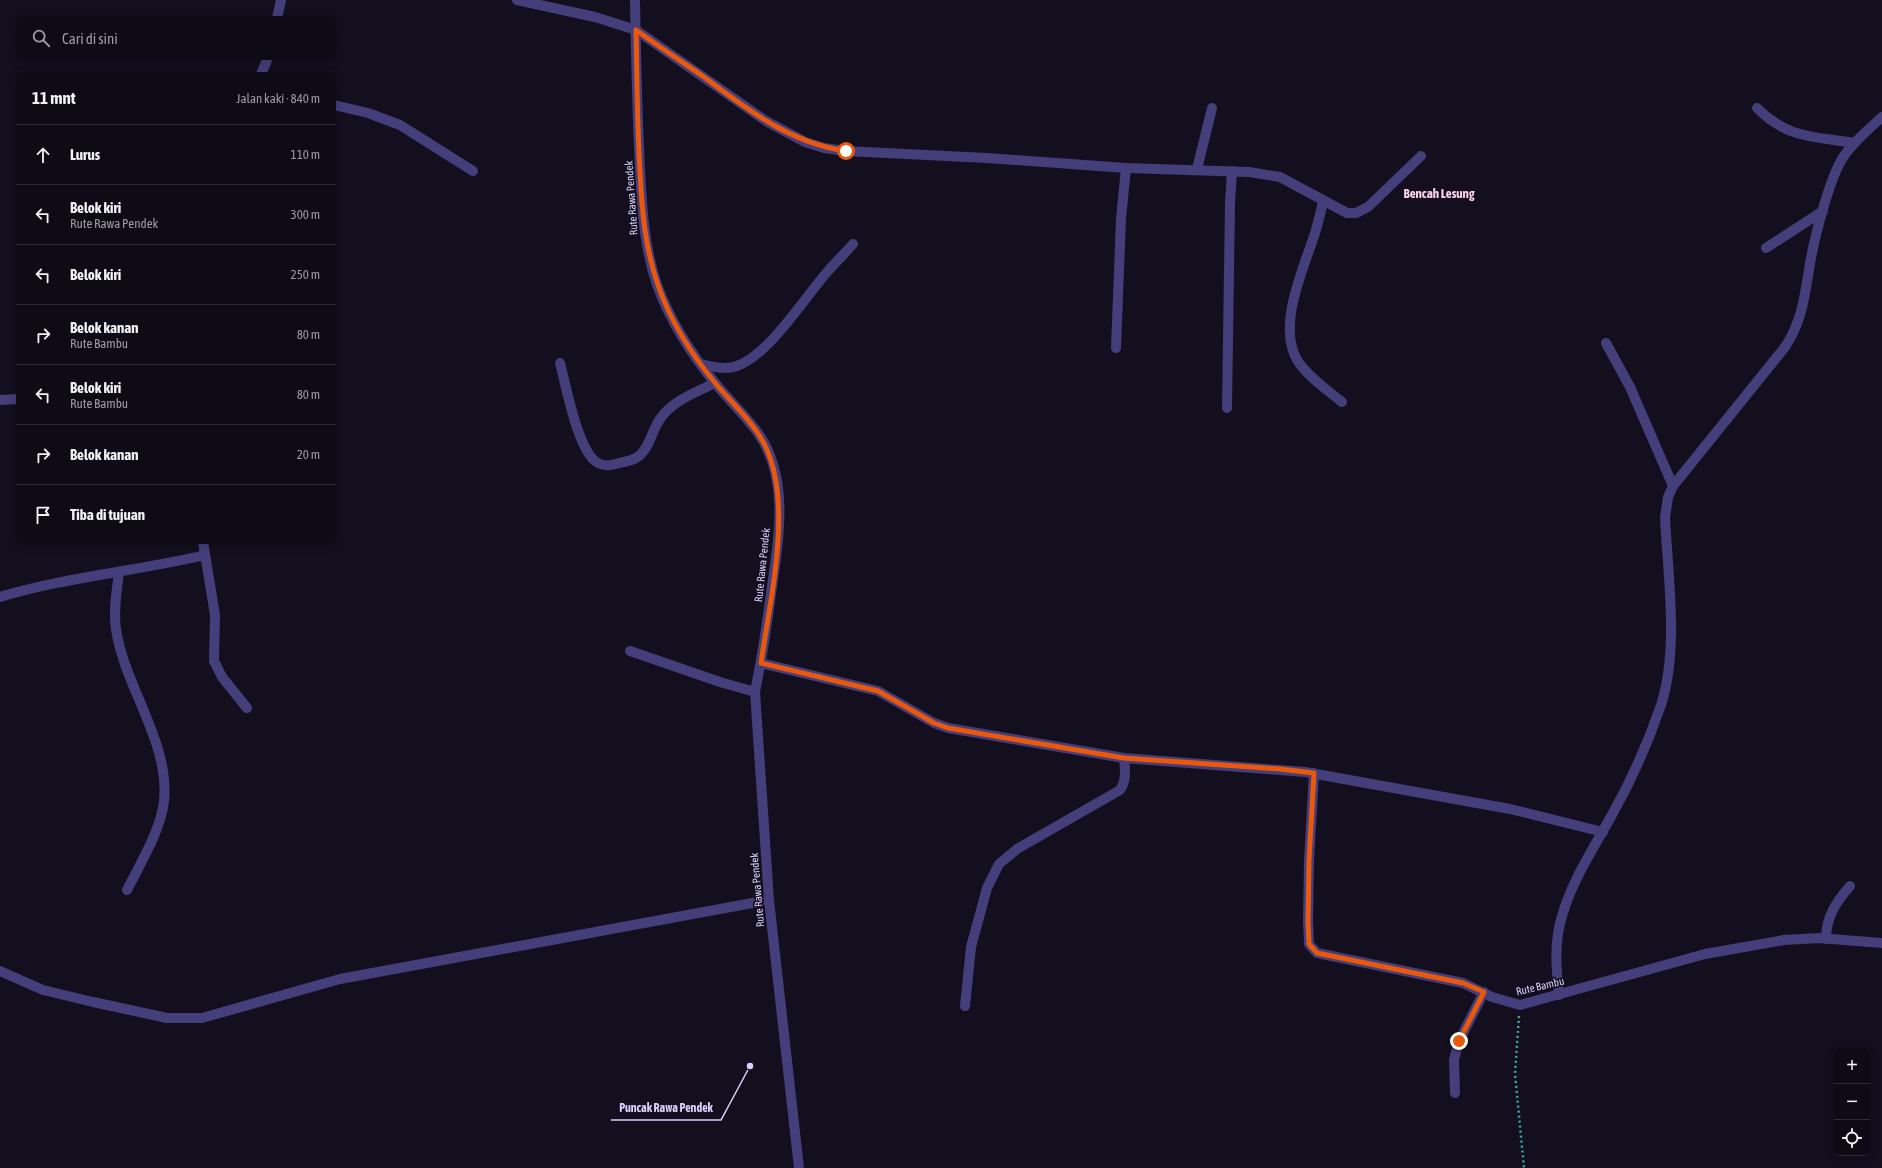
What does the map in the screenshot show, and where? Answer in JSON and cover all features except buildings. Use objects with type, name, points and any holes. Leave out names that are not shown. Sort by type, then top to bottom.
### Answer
[{"type":"street","points":[[277,16],[281,0]]},
{"type":"street","name":"Rute Rawa Pendek","points":[[635,0],[638,131],[642,205],[644,233],[650,264],[668,311],[688,346],[715,383],[758,434],[774,466],[777,482],[780,508],[776,560],[761,663],[755,692],[769,900],[799,1168]]},
{"type":"street","points":[[523,1],[596,17],[636,30],[766,121],[805,142],[824,148],[846,151],[987,158],[1126,168],[1232,171],[1280,177],[1347,213],[1362,211],[1378,198],[1421,156]]},
{"type":"street","points":[[262,72],[267,60]]},
{"type":"street","points":[[336,105],[368,113],[400,125],[473,171]]},
{"type":"street","points":[[1197,170],[1212,108]]},
{"type":"street","points":[[1757,108],[1773,122],[1795,134],[1854,143]]},
{"type":"street","points":[[1558,994],[1555,951],[1561,917],[1576,883],[1628,785],[1647,743],[1661,705],[1671,648],[1665,518],[1668,497],[1673,486],[1785,347],[1793,335],[1801,315],[1811,256],[1824,211],[1842,160],[1854,143],[1882,118]]},
{"type":"street","points":[[1116,348],[1121,219],[1126,168]]},
{"type":"street","points":[[1227,408],[1230,203],[1232,171]]},
{"type":"street","points":[[1323,201],[1315,233],[1294,294],[1291,311],[1291,346],[1298,362],[1306,371],[1342,402]]},
{"type":"street","points":[[1766,248],[1824,211]]},
{"type":"street","points":[[701,364],[719,368],[730,368],[748,361],[783,328],[828,271],[853,244]]},
{"type":"street","points":[[1606,343],[1630,387],[1673,486]]},
{"type":"street","points":[[560,363],[584,446],[592,459],[605,466],[639,456],[645,449],[659,419],[669,408],[688,396],[715,383]]},
{"type":"street","points":[[0,400],[16,399]]},
{"type":"street","points":[[203,544],[215,615],[213,651],[215,665],[222,677],[247,708]]},
{"type":"street","points":[[0,598],[26,589],[160,565],[205,555]]},
{"type":"street","points":[[119,572],[116,629],[127,668],[155,743],[163,772],[164,782],[164,800],[160,819],[127,890]]},
{"type":"street","points":[[630,651],[720,682],[755,692]]},
{"type":"street","points":[[761,663],[878,691],[934,723],[948,728],[1124,758],[1309,772],[1510,809],[1603,832]]},
{"type":"street","points":[[965,1006],[971,947],[987,888],[996,868],[1017,850],[1120,790],[1124,785],[1125,777],[1124,758]]},
{"type":"street","name":"Rute Bambu","points":[[1309,772],[1308,922],[1309,944],[1317,953],[1463,983],[1510,1003],[1520,1005],[1705,954],[1784,940],[1826,939],[1882,943]]},
{"type":"street","points":[[1826,939],[1826,930],[1831,912],[1837,901],[1850,886]]},
{"type":"street","points":[[0,971],[43,990],[93,1002],[167,1018],[202,1018],[340,979],[769,900]]},
{"type":"street","points":[[1455,1093],[1454,1060],[1464,1030],[1484,992]]},
{"type":"path","points":[[1520,1005],[1515,1074],[1524,1168]]},
{"type":"place","name":"Puncak Rawa Pendek","points":[[750,1066]]},
{"type":"district","name":"Bencah Lesung","points":[[1439,193]]},
{"type":"route","points":[[846,151],[824,148],[805,142],[766,121],[636,30],[638,131],[642,205],[644,233],[650,264],[668,311],[688,346],[715,383],[739,409],[758,434],[774,466],[780,508],[776,560],[761,663],[878,691],[923,718],[948,728],[1124,758],[1280,769],[1314,773],[1310,818],[1309,860],[1308,922],[1309,944],[1311,948],[1317,953],[1463,983],[1484,992],[1459,1041]]}]
